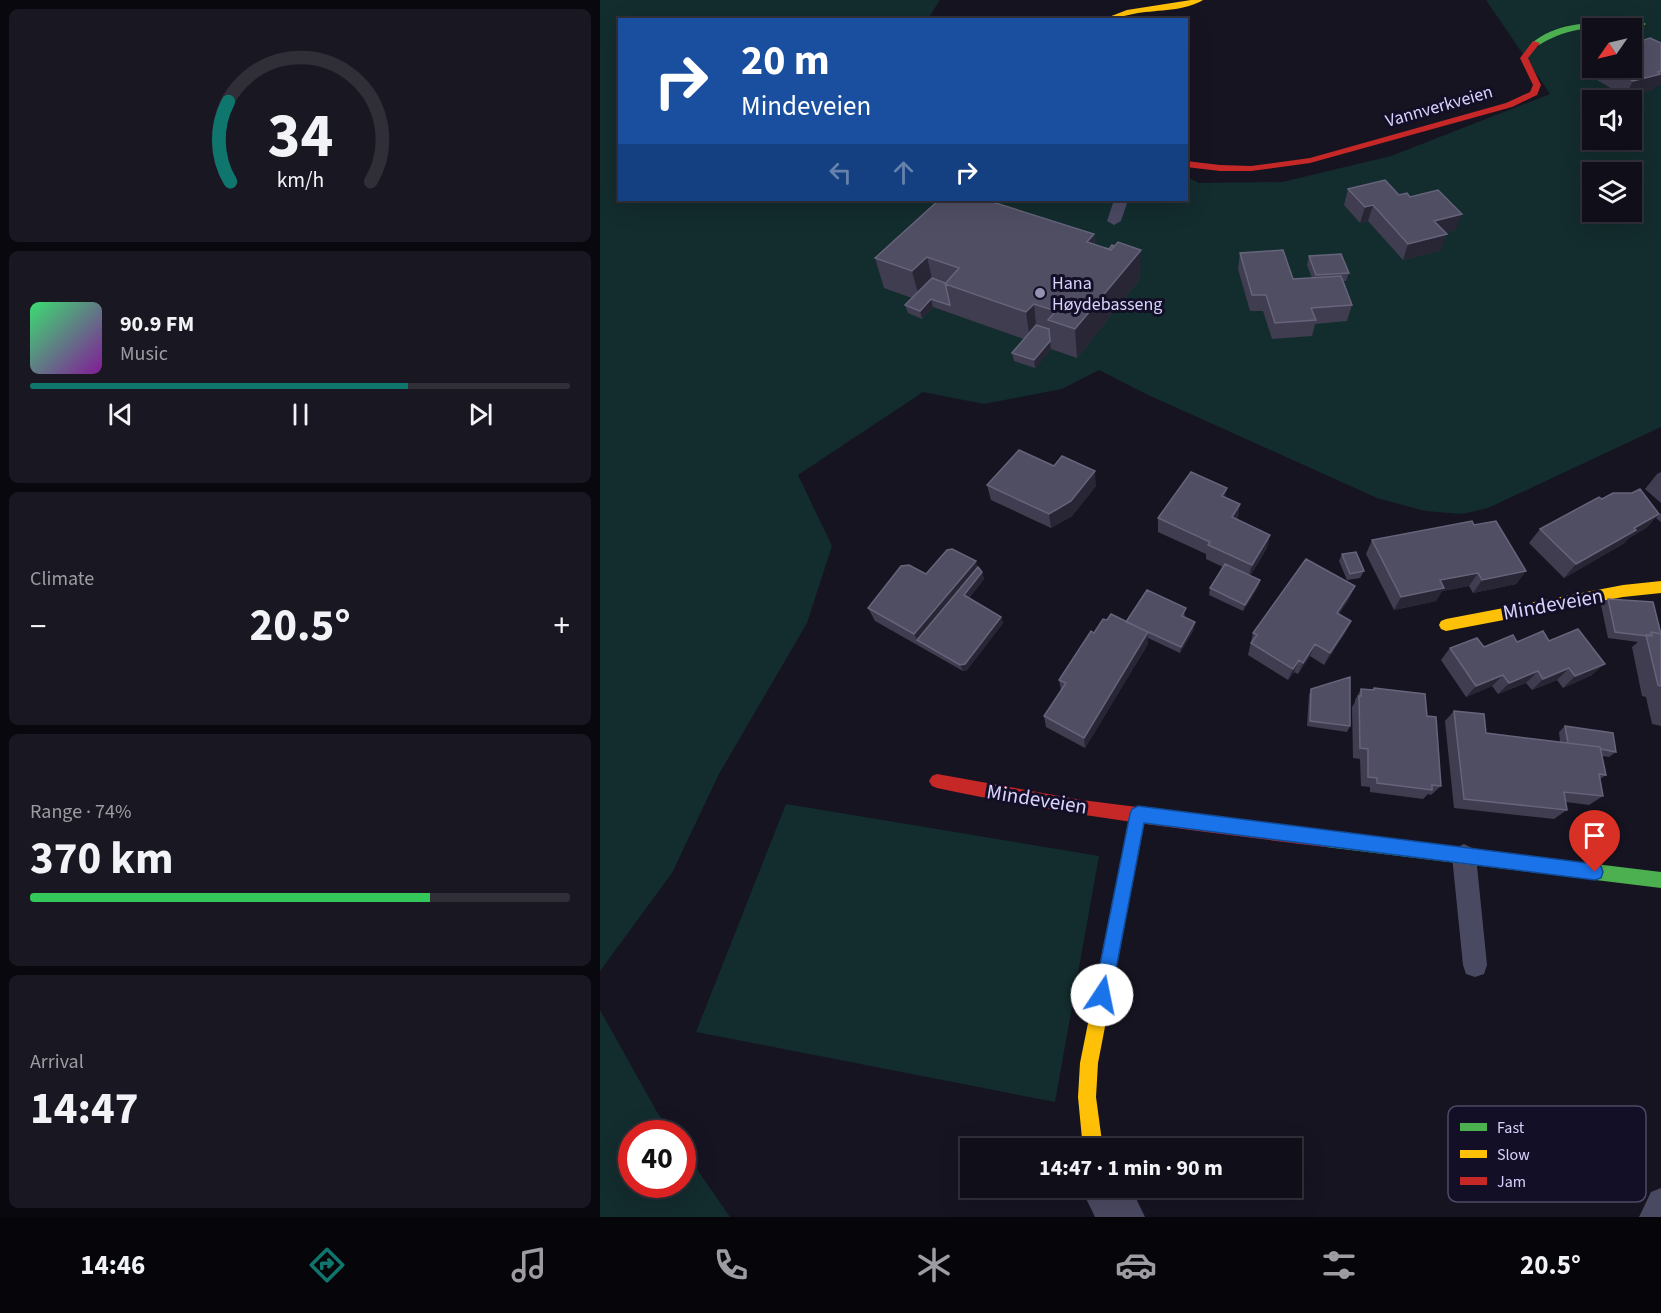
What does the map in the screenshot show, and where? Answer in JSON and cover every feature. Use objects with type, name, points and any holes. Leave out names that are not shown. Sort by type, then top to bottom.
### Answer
[{"type":"street","points":[[1109,18],[1128,11],[1185,4],[1199,0]]},
{"type":"street","name":"Vannverkveien","points":[[1188,165],[1223,170],[1283,168],[1356,150],[1512,104],[1534,93],[1537,85],[1524,58],[1529,49],[1546,36],[1566,29],[1582,28]]},
{"type":"street","name":"Mindeveien","points":[[1446,625],[1623,591],[1661,587]]},
{"type":"street","name":"Mindeveien","points":[[937,781],[976,790],[1138,814],[1661,880]]},
{"type":"street","points":[[1091,1138],[1087,1097],[1089,1063],[1138,814]]},
{"type":"street","points":[[1111,1198],[1121,1217]]},
{"type":"lane","points":[[1114,221],[1121,201]]},
{"type":"lane","points":[[1464,856],[1474,965]]},
{"type":"lane","points":[[1653,1217],[1661,1202]]},
{"type":"green space","points":[[600,0],[940,0],[929,18],[618,18],[618,201],[1188,201],[1188,178],[1199,183],[1282,182],[1391,156],[1550,94],[1486,0],[1661,0],[1661,427],[1488,508],[1462,514],[1425,511],[1377,498],[1146,394],[1099,370],[1062,389],[984,404],[923,392],[798,475],[832,546],[807,623],[719,774],[672,873],[600,971]]},
{"type":"green space","points":[[786,804],[1099,856],[1055,1102],[696,1032]]},
{"type":"green space","points":[[600,1010],[662,1120],[618,1120],[618,1198],[696,1198],[696,1168],[730,1217],[600,1217]]},
{"type":"building","points":[[1650,38],[1661,43],[1661,71],[1658,72],[1661,74],[1633,81],[1628,78],[1642,78],[1642,41]]},
{"type":"building","points":[[1385,180],[1399,195],[1407,193],[1410,197],[1438,190],[1462,214],[1434,221],[1447,234],[1408,244],[1373,205],[1365,207],[1348,189]]},
{"type":"building","name":"Hana Høydebasseng","points":[[938,201],[989,201],[1094,234],[1087,242],[1111,250],[1118,242],[1141,250],[1075,329],[1048,320],[1056,311],[1034,304],[1026,312],[945,284],[959,268],[927,257],[912,271],[875,258]]},
{"type":"building","points":[[1283,250],[1293,279],[1341,276],[1352,305],[1311,308],[1316,320],[1275,323],[1266,295],[1252,295],[1240,253]]},
{"type":"building","points":[[1341,254],[1349,273],[1316,275],[1309,256]]},
{"type":"building","points":[[932,278],[945,283],[950,305],[931,299],[920,311],[905,305]]},
{"type":"building","points":[[1036,325],[1049,329],[1050,341],[1034,360],[1012,353]]},
{"type":"building","points":[[1019,450],[1054,466],[1062,456],[1095,471],[1071,501],[1049,514],[987,485]]},
{"type":"building","points":[[1191,472],[1227,488],[1222,496],[1240,504],[1232,517],[1270,535],[1252,565],[1158,518]]},
{"type":"building","points":[[1640,489],[1659,514],[1634,528],[1636,530],[1576,564],[1540,529],[1599,497],[1602,499],[1613,493],[1632,493]]},
{"type":"building","points":[[1472,521],[1474,525],[1496,521],[1526,571],[1482,580],[1478,573],[1440,580],[1444,588],[1401,597],[1372,540]]},
{"type":"building","points":[[952,549],[976,561],[914,634],[868,608],[901,566],[909,565],[926,574],[947,550]]},
{"type":"building","points":[[1356,552],[1364,571],[1350,574],[1342,554]]},
{"type":"building","points":[[1306,559],[1355,586],[1337,613],[1351,621],[1330,653],[1315,644],[1303,663],[1299,660],[1293,669],[1251,643],[1257,635],[1253,633]]},
{"type":"building","points":[[1225,564],[1260,580],[1245,605],[1210,588]]},
{"type":"building","points":[[978,567],[982,572],[964,595],[1001,617],[965,664],[960,665],[917,640]]},
{"type":"building","points":[[1147,590],[1186,608],[1182,616],[1195,622],[1181,647],[1126,622]]},
{"type":"building","points":[[1608,599],[1653,602],[1661,634],[1652,632],[1646,636],[1615,632]]},
{"type":"building","points":[[1111,614],[1148,632],[1084,738],[1044,716],[1066,683],[1059,680],[1091,631],[1094,633],[1103,619],[1107,620]]},
{"type":"building","points":[[1578,629],[1605,664],[1575,676],[1569,668],[1543,679],[1538,671],[1509,683],[1503,675],[1476,686],[1450,648],[1477,638],[1484,647],[1513,635],[1517,642],[1543,631],[1549,641]]},
{"type":"building","points":[[1652,632],[1661,634],[1661,686],[1658,685],[1646,635],[1652,636]]},
{"type":"building","points":[[1350,677],[1350,726],[1310,721],[1311,689]]},
{"type":"building","points":[[1374,688],[1425,694],[1427,716],[1436,717],[1441,786],[1432,785],[1432,790],[1377,783],[1377,778],[1368,777],[1368,749],[1360,748],[1359,696],[1361,696],[1361,689],[1374,690]]},
{"type":"building","points":[[1454,711],[1484,714],[1486,733],[1600,747],[1606,775],[1599,774],[1603,796],[1564,792],[1567,810],[1464,799]]},
{"type":"building","points":[[1565,726],[1613,733],[1616,752],[1600,747],[1568,743]]},
{"type":"traffic: fast","points":[[1536,43],[1560,31],[1582,26]]},
{"type":"traffic: fast","points":[[1326,839],[1661,880]]},
{"type":"traffic: slow","points":[[1110,18],[1199,0]]},
{"type":"traffic: slow","points":[[1446,625],[1623,591],[1661,587]]},
{"type":"traffic: slow","points":[[1092,1138],[1087,1097],[1089,1063],[1138,814]]},
{"type":"traffic: jam","points":[[1188,164],[1220,168],[1281,166],[1338,153],[1509,105],[1534,93],[1537,85],[1524,58],[1536,43]]},
{"type":"traffic: jam","points":[[937,781],[1082,808],[1326,839]]},
{"type":"place","name":"Hana Høydebasseng","points":[[1040,293]]},
{"type":"route","points":[[1102,995],[1138,814],[1595,872]]}]
